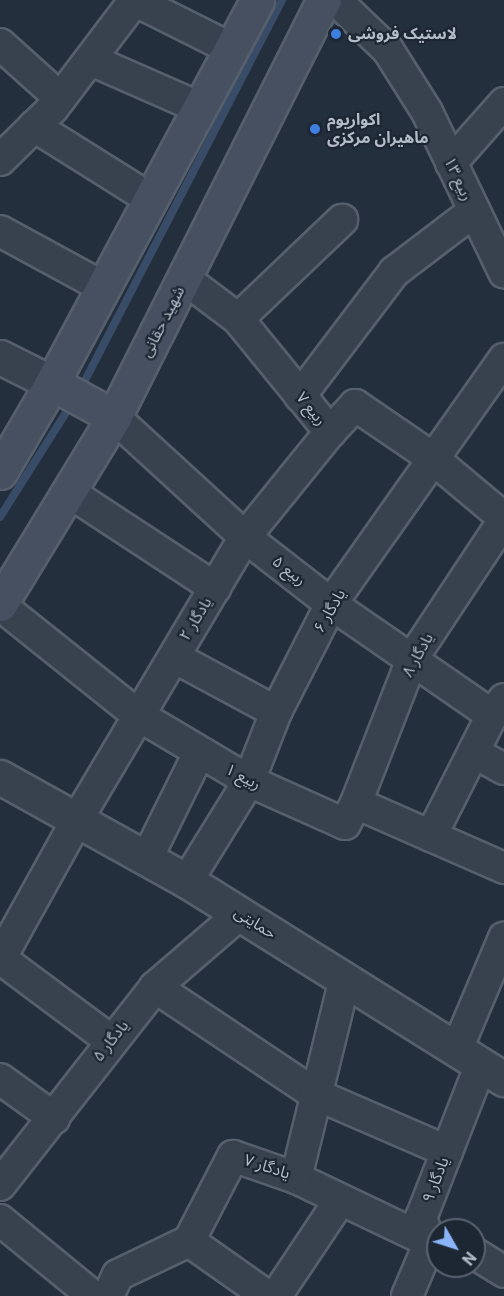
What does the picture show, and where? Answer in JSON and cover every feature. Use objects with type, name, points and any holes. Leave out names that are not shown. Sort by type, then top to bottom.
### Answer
[{"type":"main road","points":[[0,472],[52,383],[257,0]]},
{"type":"main road","name":"شهید حقانی","points":[[0,605],[114,417],[309,30],[337,2]]},
{"type":"main road","points":[[52,383],[114,417]]},
{"type":"street","points":[[0,160],[60,98],[135,1],[231,48]]},
{"type":"street","name":"ربیع ۱۳","points":[[337,2],[388,50],[428,112],[474,211],[496,236],[504,272]]},
{"type":"street","points":[[0,44],[60,98]]},
{"type":"street","points":[[91,60],[198,107]]},
{"type":"street","points":[[451,163],[504,103]]},
{"type":"street","points":[[34,126],[149,198]]},
{"type":"street","points":[[300,396],[394,272],[474,211]]},
{"type":"street","points":[[238,319],[342,220]]},
{"type":"street","points":[[0,231],[103,287]]},
{"type":"street","name":"ربیع ۷","points":[[185,279],[238,319],[330,432],[355,405],[431,458],[504,519]]},
{"type":"street","points":[[0,357],[52,383]]},
{"type":"street","name":"یادگار ۶","points":[[187,882],[249,781],[276,712],[331,604],[431,458],[504,359]]},
{"type":"street","name":"ربیع ۵","points":[[114,417],[245,537],[331,604],[412,659],[498,707]]},
{"type":"street","name":"یادگار ۲","points":[[0,958],[78,818],[245,537],[330,432]]},
{"type":"street","points":[[69,492],[215,588]]},
{"type":"street","name":"یادگار ۸","points":[[356,803],[412,659],[504,519]]},
{"type":"street","name":"ربیع ۱","points":[[0,605],[138,715],[249,781],[345,825],[356,803]]},
{"type":"street","points":[[174,657],[276,712]]},
{"type":"street","points":[[431,836],[498,707]]},
{"type":"street","points":[[147,858],[199,753]]},
{"type":"street","points":[[475,753],[504,769]]},
{"type":"street","name":"حمایتی","points":[[0,777],[147,858],[481,1064]]},
{"type":"street","points":[[356,803],[503,865]]},
{"type":"street","name":"یادگار ۵","points":[[0,1185],[54,1118],[110,1040],[155,987],[240,914]]},
{"type":"street","name":"یادگار ۹","points":[[433,1218],[447,1151],[481,1064],[504,938]]},
{"type":"street","points":[[0,958],[110,1040]]},
{"type":"street","name":"یادگار ۷","points":[[189,1241],[233,1156],[296,1179],[345,979]]},
{"type":"street","points":[[155,987],[315,1094],[447,1151]]},
{"type":"street","points":[[0,1078],[54,1118]]},
{"type":"street","points":[[296,1179],[340,1200],[426,1229]]},
{"type":"street","points":[[276,1296],[340,1200]]},
{"type":"street","points":[[4,1232],[93,1296]]},
{"type":"street","points":[[108,1296],[118,1275],[189,1241],[267,1296]]},
{"type":"street","name":"یادگار ۹","points":[[407,1296],[426,1241]]},
{"type":"street","points":[[486,1260],[504,1272]]},
{"type":"waterway","points":[[80,390],[282,0]]},
{"type":"waterway","points":[[0,517],[72,403]]},
{"type":"place","name":"لاستیک فروشی","points":[[336,34]]},
{"type":"place","name":"اکواریوم ماهیران مرکزی","points":[[315,129]]}]
